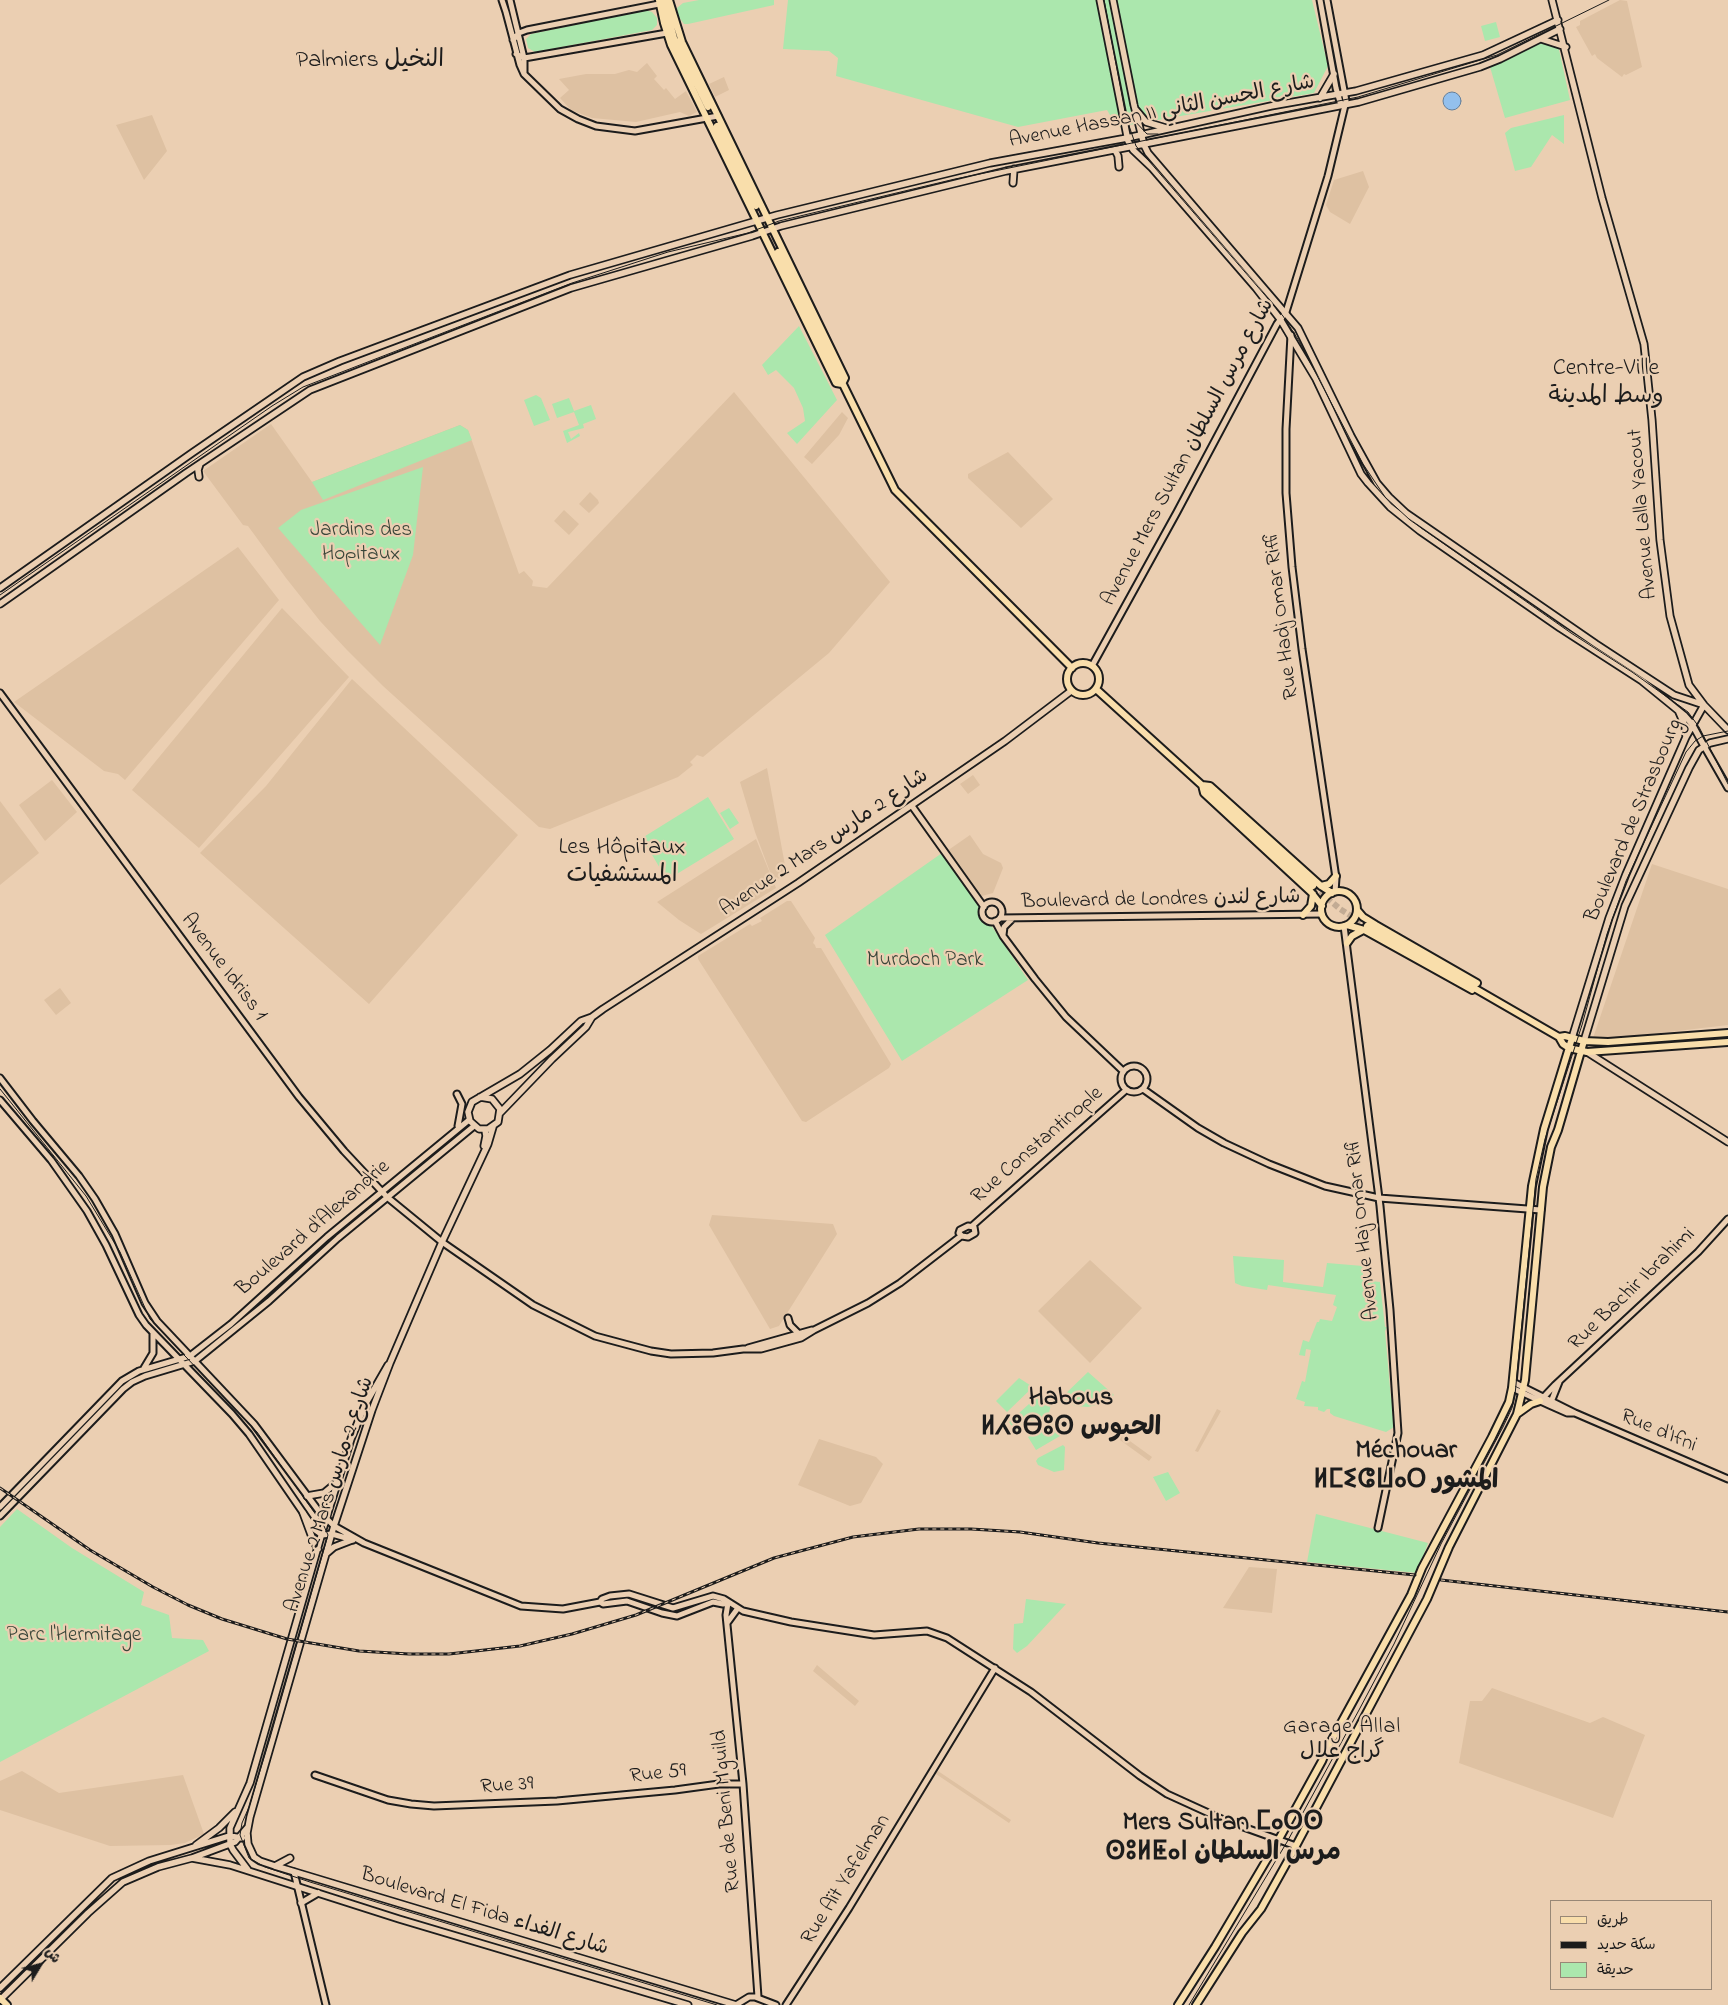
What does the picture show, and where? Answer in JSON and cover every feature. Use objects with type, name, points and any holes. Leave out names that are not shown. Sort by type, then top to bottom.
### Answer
[{"type":"main road","points":[[669,0],[682,42],[845,378],[842,384]]},
{"type":"main road","points":[[1100,0],[1127,138],[1131,147],[1152,168],[1280,319],[1291,335],[1330,406],[1361,474],[1376,493],[1420,531],[1568,633],[1642,681],[1676,708],[1692,724],[1704,746]]},
{"type":"main road","points":[[1113,0],[1144,145],[1151,157],[1298,328],[1367,466],[1377,482],[1406,513],[1674,695],[1704,705],[1727,728]]},
{"type":"main road","name":"Avenue Lalla Yacout","points":[[1552,0],[1566,47],[1602,198],[1644,344],[1652,420],[1660,540],[1669,614],[1687,679],[1704,705]]},
{"type":"main road","points":[[661,1],[666,33],[836,382],[842,384]]},
{"type":"main road","points":[[661,1],[674,38],[708,107]]},
{"type":"main road","name":"Avenue Hassan II شارع الحسن الثاني","points":[[0,588],[192,452],[303,378],[348,358],[570,275],[767,217],[990,163],[1127,138],[1345,93],[1483,55],[1558,20]]},
{"type":"main road","name":"Avenue Hassan II شارع الحسن الثاني","points":[[0,604],[200,464],[310,390],[574,287],[772,229],[889,198],[1014,169],[1344,106],[1480,66],[1560,29]]},
{"type":"main road","points":[[1541,39],[1566,47]]},
{"type":"main road","points":[[1320,98],[1334,74]]},
{"type":"main road","points":[[1134,105],[1138,113],[1150,124],[1162,128],[1173,128]]},
{"type":"main road","points":[[717,126],[756,206]]},
{"type":"main road","points":[[1115,150],[1118,156],[1119,168]]},
{"type":"main road","points":[[1013,183],[1014,169]]},
{"type":"main road","points":[[778,252],[895,490],[1072,668]]},
{"type":"main road","points":[[199,476],[200,464]]},
{"type":"main road","points":[[1082,663],[1092,666],[1099,677],[1096,689],[1084,695],[1071,691],[1067,678],[1072,668],[1082,663]]},
{"type":"main road","points":[[1096,689],[1313,886]]},
{"type":"main road","name":"Avenue 2 Mars شارع 2 مارس","points":[[500,1113],[586,1027],[592,1018],[616,1000],[788,891],[1005,741],[1071,691]]},
{"type":"main road","name":"Boulevard de Strasbourg","points":[[1572,1038],[1609,918],[1622,883],[1686,737],[1704,705]]},
{"type":"main road","points":[[1676,708],[1685,726],[1686,737]]},
{"type":"main road","name":"Boulevard de Strasbourg","points":[[1584,1041],[1625,906],[1697,751],[1716,741],[1728,740]]},
{"type":"main road","points":[[1202,785],[1210,786],[1321,886],[1333,892],[1343,892],[1352,896],[1357,910],[1363,917],[1495,994],[1496,999],[1559,1037],[1608,1042],[1728,1037]]},
{"type":"main road","points":[[1202,785],[1204,793],[1313,894],[1322,906]]},
{"type":"main road","points":[[1321,886],[1329,884],[1336,876]]},
{"type":"main road","points":[[1333,892],[1325,898],[1322,906],[1322,914],[1327,922],[1332,925],[1365,928],[1492,1002],[1496,999]]},
{"type":"main road","points":[[1303,915],[1311,906],[1313,894]]},
{"type":"main road","points":[[1346,925],[1353,920],[1357,910]]},
{"type":"main road","points":[[1347,943],[1352,936],[1365,928]]},
{"type":"main road","name":"Avenue 2 Mars شارع 2 مارس","points":[[480,1098],[520,1074],[550,1050],[581,1021],[592,1018]]},
{"type":"main road","points":[[1559,1037],[1563,1044],[1569,1048],[1585,1052],[1728,1142]]},
{"type":"main road","points":[[1585,1052],[1728,1037]]},
{"type":"main road","points":[[1178,2005],[1216,1947],[1279,1839],[1408,1600],[1426,1560],[1509,1402],[1532,1186],[1544,1129],[1572,1038]]},
{"type":"main road","points":[[1196,2005],[1242,1933],[1261,1909],[1296,1846],[1427,1599],[1449,1547],[1517,1414],[1523,1391],[1543,1187],[1551,1147],[1585,1052],[1584,1041]]},
{"type":"main road","points":[[390,1363],[442,1242],[488,1144],[493,1127],[498,1121],[500,1113],[494,1100],[487,1097],[475,1100],[469,1106],[469,1120],[474,1126],[484,1130],[493,1127]]},
{"type":"main road","points":[[478,1165],[486,1138],[484,1130]]},
{"type":"main road","name":"Avenue 2 Mars شارع 2 مارس","points":[[230,1836],[232,1821],[250,1783],[336,1484],[365,1405],[380,1376],[390,1363]]},
{"type":"main road","name":"Avenue 2 Mars شارع 2 مارس","points":[[248,1827],[334,1526],[372,1410],[390,1363]]},
{"type":"main road","points":[[1517,1414],[1542,1399]]},
{"type":"main road","points":[[307,1496],[324,1493],[336,1484]]},
{"type":"main road","points":[[303,1513],[318,1549]]},
{"type":"main road","points":[[327,1553],[334,1547],[354,1540]]},
{"type":"main road","points":[[191,1849],[214,1832],[241,1805]]},
{"type":"main road","points":[[7,2005],[0,1999],[114,1888],[142,1872],[192,1858],[230,1844],[241,1837],[248,1827]]},
{"type":"main road","name":"Boulevard El Fida شارع الفداء","points":[[248,1827],[248,1840],[254,1857],[260,1861],[736,2005]]},
{"type":"main road","points":[[230,1836],[230,1844],[236,1857],[248,1870]]},
{"type":"main road","points":[[0,1988],[112,1878],[149,1861],[230,1836],[248,1840]]},
{"type":"main road","name":"Boulevard El Fida شارع الفداء","points":[[192,1858],[214,1861],[248,1870],[398,1919],[688,2005]]},
{"type":"main road","points":[[275,1866],[290,1858]]},
{"type":"main road","points":[[301,1903],[318,1893]]},
{"type":"street","points":[[502,0],[516,54],[524,74],[560,109],[578,119],[596,126],[635,131],[718,116]]},
{"type":"street","points":[[510,0],[524,58],[524,74]]},
{"type":"street","points":[[1320,0],[1338,94],[1344,106]]},
{"type":"street","name":"Avenue Mers Sultan شارع مرس السلطان","points":[[1092,666],[1280,319],[1286,312],[1328,176],[1346,101],[1327,0]]},
{"type":"street","points":[[513,40],[519,33],[661,1]]},
{"type":"street","points":[[516,54],[524,58],[666,33]]},
{"type":"street","name":"Rue Hadj Omar Riffi","points":[[1291,335],[1286,438],[1286,493],[1292,567],[1302,649],[1336,876],[1333,892]]},
{"type":"street","name":"Avenue Idriss 1","points":[[0,693],[299,1097],[344,1151],[388,1197],[442,1242],[533,1305],[595,1336],[624,1345],[671,1354],[713,1354],[743,1349],[762,1350],[768,1344]]},
{"type":"street","points":[[1704,746],[1728,788]]},
{"type":"street","points":[[912,806],[984,907]]},
{"type":"street","points":[[998,920],[990,922],[984,918],[982,912],[984,907],[992,902],[998,904],[1002,910],[998,920],[1003,936],[1066,1017],[1123,1070]]},
{"type":"street","name":"Boulevard de Londres شارع لندن","points":[[998,920],[1322,914]]},
{"type":"street","points":[[1003,936],[1004,927],[1012,919]]},
{"type":"street","name":"Avenue Haj Omar Rifi","points":[[1346,925],[1379,1198],[1390,1310],[1398,1433],[1378,1528]]},
{"type":"street","points":[[1123,1070],[1133,1066],[1143,1070],[1147,1078],[1143,1089]]},
{"type":"street","points":[[1123,1070],[1120,1081],[1126,1090],[1134,1092],[1143,1089]]},
{"type":"street","points":[[0,1078],[33,1122],[79,1176],[115,1234],[151,1313],[254,1424],[326,1519],[334,1526],[354,1536],[354,1540]]},
{"type":"street","points":[[1143,1089],[1198,1128],[1260,1160],[1325,1186],[1379,1198],[1541,1210]]},
{"type":"street","name":"Rue Constantinople","points":[[972,1226],[1126,1090]]},
{"type":"street","points":[[457,1094],[462,1104],[458,1128]]},
{"type":"street","points":[[0,1100],[51,1160],[87,1211],[113,1257],[142,1320],[249,1434],[315,1530],[322,1535],[332,1534],[354,1540],[521,1606],[563,1609],[600,1602],[602,1599],[621,1594],[636,1596],[666,1608],[678,1607],[713,1596],[724,1599],[738,1608],[762,1617],[869,1634],[927,1631],[953,1641],[1031,1692],[1110,1753],[1174,1798],[1224,1820],[1296,1846]]},
{"type":"street","name":"Boulevard d'Alexandrie","points":[[0,1507],[111,1392],[134,1372],[190,1356],[231,1324],[328,1237],[469,1120]]},
{"type":"street","name":"Boulevard d'Alexandrie","points":[[0,1516],[128,1385],[145,1376],[195,1360],[269,1301],[335,1241],[474,1126]]},
{"type":"street","name":"Rue Bachir Ibrahimi","points":[[1542,1399],[1698,1252],[1728,1220]]},
{"type":"street","points":[[768,1344],[801,1338],[859,1309],[880,1296],[961,1236],[967,1237],[974,1234],[976,1229],[972,1226],[960,1230],[961,1236]]},
{"type":"street","points":[[788,1318],[791,1326],[798,1333]]},
{"type":"street","points":[[768,1344],[798,1333],[814,1330]]},
{"type":"street","points":[[144,1369],[153,1353],[153,1333]]},
{"type":"street","name":"Rue Bachir Ibrahimi","points":[[1550,1403],[1559,1382]]},
{"type":"street","name":"Rue d'Ifni","points":[[1512,1385],[1728,1479]]},
{"type":"street","name":"Rue de Beni M'guild","points":[[728,1603],[726,1615],[743,1784],[758,1997]]},
{"type":"street","points":[[727,1623],[738,1608]]},
{"type":"street","name":"Rue Aït Yafelman","points":[[786,2005],[845,1914],[995,1668]]},
{"type":"street","name":"Rue 39","points":[[315,1776],[388,1800],[434,1806],[485,1805],[605,1796]]},
{"type":"street","name":"Rue 59","points":[[605,1796],[719,1784],[743,1784]]},
{"type":"street","points":[[294,1872],[326,2005]]},
{"type":"street","points":[[736,2005],[749,1997],[758,1997],[776,2005]]},
{"type":"shaded area","points":[[1620,0],[1627,1],[1642,67],[1626,75],[1624,74],[1622,77],[1597,58],[1595,54],[1592,56],[1576,27],[1580,25],[1580,21]]},
{"type":"shaded area","points":[[647,63],[657,76],[654,79],[664,90],[666,88],[675,99],[686,91],[697,112],[689,116],[680,112],[636,122],[592,118],[571,110],[560,98],[569,90],[559,79],[586,74],[615,74],[629,70],[637,72]]},
{"type":"shaded area","points":[[724,77],[729,90],[715,97],[709,84]]},
{"type":"shaded area","points":[[152,115],[167,151],[144,180],[116,125]]},
{"type":"shaded area","points":[[1363,171],[1369,187],[1350,224],[1330,212],[1326,205],[1334,180]]},
{"type":"shaded area","points":[[734,392],[890,582],[829,653],[703,757],[697,755],[690,762],[693,765],[678,777],[550,829],[539,827],[383,686],[347,650],[320,621],[248,526],[243,525],[203,471],[271,424],[312,482],[460,425],[468,430],[519,574],[524,571],[533,581],[532,586],[547,588]]},
{"type":"shaded area","points":[[842,412],[848,418],[839,435],[812,464],[804,457]]},
{"type":"shaded area","points":[[1008,452],[1053,499],[1021,528],[968,478],[968,474]]},
{"type":"shaded area","points":[[590,492],[599,503],[589,513],[579,504]]},
{"type":"shaded area","points":[[564,510],[579,524],[569,535],[554,521]]},
{"type":"shaded area","points":[[238,547],[279,600],[125,780],[118,774],[104,771],[14,702]]},
{"type":"shaded area","points":[[282,608],[349,677],[199,848],[132,790]]},
{"type":"shaded area","points":[[352,679],[518,835],[369,1004],[200,853],[266,786]]},
{"type":"shaded area","points":[[767,768],[787,876],[773,880],[755,832],[740,782]]},
{"type":"shaded area","points":[[973,775],[980,785],[968,794],[960,784]]},
{"type":"shaded area","points":[[52,780],[77,812],[45,841],[19,805]]},
{"type":"shaded area","points":[[0,801],[39,853],[0,885]]},
{"type":"shaded area","points":[[970,835],[983,854],[1001,863],[1003,868],[993,893],[982,896],[976,891],[947,851]]},
{"type":"shaded area","points":[[756,839],[776,888],[701,934],[679,920],[657,902]]},
{"type":"shaded area","points":[[1652,864],[1728,889],[1728,1025],[1592,1041]]},
{"type":"shaded area","points":[[787,901],[791,901],[815,938],[813,943],[816,948],[821,948],[891,1064],[889,1068],[806,1122],[802,1121],[698,959],[698,956],[750,924],[752,926],[762,921],[760,918]]},
{"type":"shaded area","points":[[60,988],[71,1003],[56,1015],[44,1000]]},
{"type":"shaded area","points":[[712,1215],[833,1224],[837,1234],[779,1326],[770,1329],[709,1225]]},
{"type":"shaded area","points":[[1090,1260],[1142,1308],[1090,1363],[1038,1311]]},
{"type":"shaded area","points":[[1217,1409],[1221,1411],[1198,1452],[1195,1451]]},
{"type":"shaded area","points":[[1105,1423],[1152,1457],[1149,1461],[1102,1427]]},
{"type":"shaded area","points":[[819,1439],[876,1457],[883,1464],[861,1503],[850,1506],[798,1485]]},
{"type":"shaded area","points":[[1249,1567],[1277,1569],[1272,1613],[1223,1608]]},
{"type":"shaded area","points":[[817,1665],[859,1701],[855,1706],[813,1671]]},
{"type":"shaded area","points":[[1492,1688],[1590,1723],[1603,1717],[1645,1735],[1613,1818],[1459,1763],[1470,1701],[1482,1701]]},
{"type":"shaded area","points":[[935,1769],[1011,1820],[1009,1823],[933,1772]]},
{"type":"shaded area","points":[[22,1771],[59,1793],[183,1775],[204,1834],[185,1843],[171,1845],[110,1846],[0,1810],[0,1781]]},
{"type":"green space","points":[[699,0],[774,0],[774,5],[684,24],[678,16],[677,8],[683,3]]},
{"type":"green space","points":[[788,0],[1312,0],[1328,66],[1314,93],[1117,127],[1107,110],[1018,127],[836,76],[838,58],[829,51],[783,49]]},
{"type":"green space","points":[[645,10],[652,12],[657,18],[657,25],[652,30],[535,52],[528,48],[526,39],[531,34]]},
{"type":"green space","points":[[1496,22],[1500,37],[1485,41],[1481,26]]},
{"type":"green space","points":[[1543,41],[1558,45],[1570,100],[1505,118],[1490,67]]},
{"type":"green space","points":[[1564,115],[1564,144],[1552,135],[1531,167],[1515,171],[1505,133],[1511,128]]},
{"type":"green space","points":[[799,326],[837,400],[797,444],[787,433],[805,421],[803,408],[794,388],[776,370],[768,375],[762,365]]},
{"type":"green space","points":[[536,395],[541,398],[550,420],[534,426],[524,400]]},
{"type":"green space","points":[[569,398],[574,411],[591,405],[596,419],[583,424],[584,428],[568,432],[571,439],[579,433],[580,436],[567,443],[563,431],[579,425],[574,412],[557,418],[552,404]]},
{"type":"green space","points":[[460,425],[468,430],[472,440],[323,500],[312,482]]},
{"type":"green space","name":"Jardins des Hopitaux","points":[[423,467],[413,555],[380,645],[278,528],[301,510]]},
{"type":"green space","points":[[708,797],[734,839],[667,880],[642,838]]},
{"type":"green space","points":[[729,808],[739,823],[730,829],[720,813]]},
{"type":"green space","name":"Murdoch Park","points":[[942,853],[980,908],[981,919],[991,925],[1028,980],[902,1061],[825,935]]},
{"type":"green space","points":[[1233,1256],[1284,1260],[1283,1282],[1323,1287],[1327,1263],[1363,1266],[1363,1280],[1380,1282],[1385,1327],[1387,1327],[1385,1331],[1391,1399],[1394,1402],[1392,1404],[1394,1427],[1386,1432],[1334,1416],[1330,1413],[1330,1409],[1324,1412],[1318,1410],[1318,1407],[1304,1406],[1305,1402],[1296,1399],[1302,1381],[1305,1382],[1311,1350],[1306,1349],[1305,1356],[1299,1355],[1303,1340],[1309,1342],[1320,1319],[1332,1321],[1337,1307],[1333,1305],[1336,1295],[1268,1285],[1267,1290],[1242,1286],[1235,1283]]},
{"type":"green space","points":[[1088,1372],[1114,1395],[1096,1405],[1088,1407],[1075,1406],[1061,1398]]},
{"type":"green space","points":[[1019,1378],[1033,1387],[1007,1412],[996,1401]]},
{"type":"green space","points":[[1039,1395],[1051,1404],[1049,1413],[1016,1432],[1009,1422]]},
{"type":"green space","points":[[1057,1422],[1063,1431],[1060,1436],[1036,1450],[1028,1437]]},
{"type":"green space","points":[[1063,1445],[1065,1447],[1064,1470],[1054,1472],[1038,1465],[1036,1461],[1038,1458]]},
{"type":"green space","points":[[1168,1472],[1180,1493],[1166,1501],[1153,1477]]},
{"type":"green space","name":"Parc l'Hermitage","points":[[17,1509],[72,1548],[144,1592],[141,1605],[169,1615],[172,1638],[203,1640],[209,1651],[0,1762],[0,1527]]},
{"type":"green space","points":[[1316,1514],[1428,1543],[1417,1573],[1307,1562]]},
{"type":"green space","points":[[1026,1599],[1066,1604],[1027,1646],[1017,1653],[1013,1649],[1014,1624],[1023,1623]]},
{"type":"water","points":[[1448,92],[1456,92],[1461,97],[1459,108],[1448,110],[1443,105],[1443,97]]},
{"type":"tunnel","points":[[708,107],[717,126]]},
{"type":"tunnel","points":[[756,206],[778,252]]},
{"type":"tunnel","points":[[1313,886],[1340,909],[1367,926]]},
{"type":"tram line","points":[[1104,0],[1126,117],[1136,146],[1283,316],[1299,341],[1363,464],[1385,497],[1410,520],[1688,712],[1699,727],[1728,784]]},
{"type":"tram line","points":[[0,595],[272,406],[303,387],[572,283],[668,252],[748,233],[779,221],[955,179],[1358,97],[1497,55],[1609,0]]},
{"type":"tram line","points":[[1132,118],[1147,134],[1158,134]]},
{"type":"tram line","points":[[1189,2005],[1287,1842],[1359,1710],[1394,1644],[1441,1544],[1512,1408],[1515,1395],[1536,1179],[1545,1139],[1582,1025],[1607,934],[1626,881],[1686,752],[1695,741],[1703,736],[1728,731]]},
{"type":"tram line","points":[[0,1089],[86,1196],[120,1252],[150,1319],[257,1432],[324,1526],[328,1535],[270,1738],[249,1807],[242,1823],[240,1835],[249,1858],[265,1867],[310,1882],[717,2005]]},
{"type":"railway","points":[[0,1488],[90,1550],[188,1605],[222,1619],[287,1639],[359,1651],[449,1654],[520,1646],[572,1634],[636,1615],[774,1558],[853,1537],[919,1529],[971,1529],[1020,1532],[1098,1543],[1415,1575]]},
{"type":"railway","points":[[1441,1580],[1728,1612]]},
{"type":"district","name":"Palmiers النخيل","points":[[370,62]]},
{"type":"district","name":"Centre-Ville وسط المدينة","points":[[1606,384]]},
{"type":"district","name":"Les Hôpitaux المستشفيات","points":[[622,863]]},
{"type":"district","name":"Habous ⵍⵃⵓⴱⵓⵙ الحبوس","points":[[1071,1415]]},
{"type":"district","name":"Méchouar ⵍⵎⵉⵛⵡⴰⵔ المشور","points":[[1406,1468]]},
{"type":"district","name":"Garage Allal گراج علال","points":[[1342,1740]]},
{"type":"district","name":"Mers Sultan ⵎⴰⵔⵙ ⵙⵓⵍⵟⴰⵏ مرس السلطان","points":[[1223,1840]]}]
